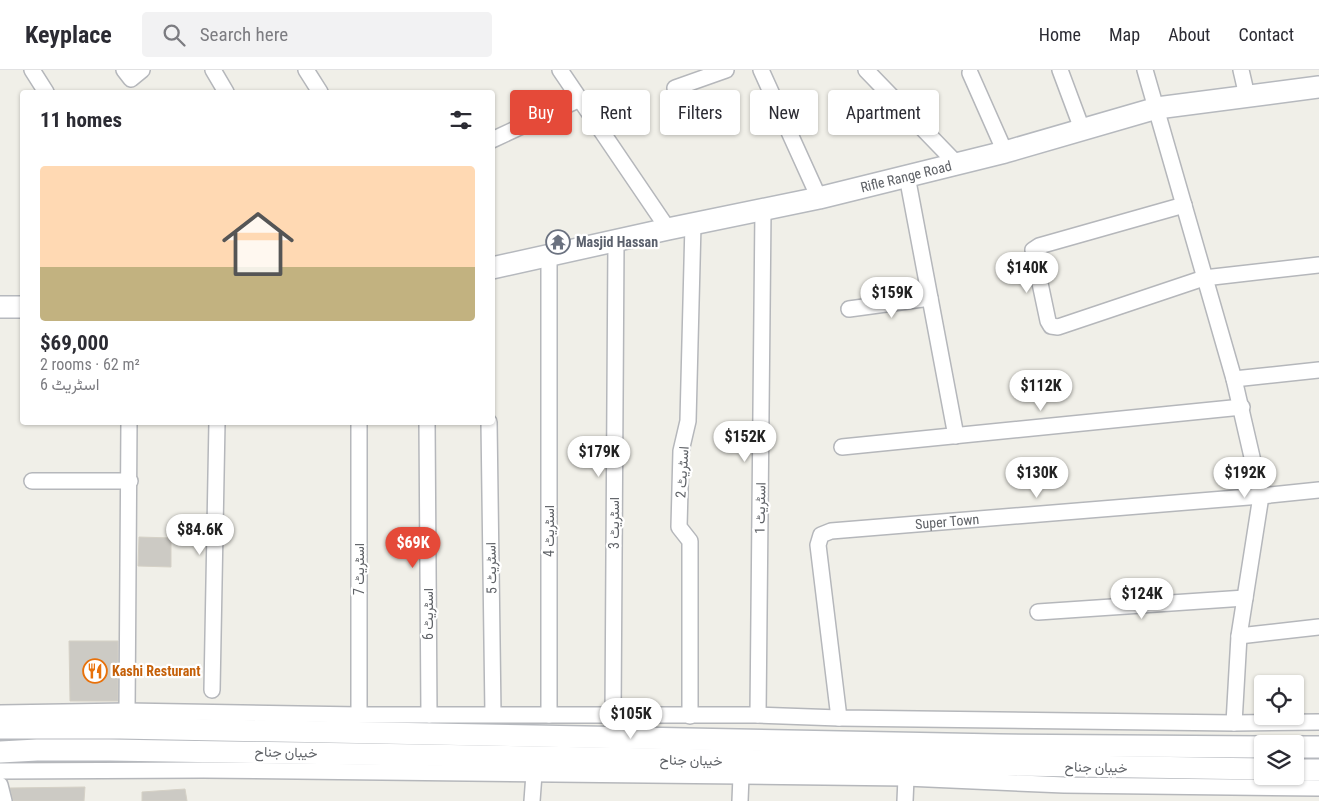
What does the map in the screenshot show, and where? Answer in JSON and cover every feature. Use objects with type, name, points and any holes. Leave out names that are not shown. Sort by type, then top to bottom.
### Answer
[{"type":"main road","name":"Rifle Range Road","points":[[495,267],[819,198],[1005,152],[1082,128],[1157,108],[1319,87]]},
{"type":"main road","points":[[0,307],[20,307]]},
{"type":"main road","name":"خیبان جناح","points":[[0,728],[120,728],[989,745],[1254,747]]},
{"type":"main road","points":[[1304,747],[1319,747]]},
{"type":"main road","name":"خیبان جناح","points":[[0,752],[37,750],[190,751],[1254,769]]},
{"type":"main road","points":[[1304,770],[1319,770]]},
{"type":"street","points":[[32,70],[45,90]]},
{"type":"street","points":[[124,70],[130,79],[142,70]]},
{"type":"street","points":[[213,70],[225,90]]},
{"type":"street","points":[[306,70],[319,90]]},
{"type":"street","points":[[560,70],[668,229]]},
{"type":"street","points":[[675,88],[726,70]]},
{"type":"street","points":[[761,70],[819,198]]},
{"type":"street","points":[[866,70],[957,164]]},
{"type":"street","points":[[1060,70],[1082,128]]},
{"type":"street","points":[[1145,70],[1242,407],[1261,496],[1239,636],[1234,723]]},
{"type":"street","points":[[1241,70],[1248,96]]},
{"type":"street","points":[[970,73],[1005,152]]},
{"type":"street","points":[[495,139],[580,99]]},
{"type":"street","points":[[907,176],[956,436]]},
{"type":"street","points":[[1184,205],[1039,246],[1033,250],[1048,321],[1051,326],[1058,328],[1204,278],[1319,265]]},
{"type":"street","name":"اسٹریٹ 1","points":[[758,715],[763,210]]},
{"type":"street","name":"اسٹریٹ 2","points":[[690,716],[690,541],[679,527],[681,451],[688,421],[692,224]]},
{"type":"street","name":"اسٹریٹ 3","points":[[613,716],[616,240]]},
{"type":"street","name":"اسٹریٹ 4","points":[[549,256],[549,715]]},
{"type":"street","points":[[849,310],[930,298]]},
{"type":"street","points":[[1234,380],[1319,370]]},
{"type":"street","points":[[842,447],[1242,407]]},
{"type":"street","points":[[127,711],[129,425]]},
{"type":"street","points":[[212,690],[217,425]]},
{"type":"street","name":"اسٹریٹ 7","points":[[359,425],[359,715]]},
{"type":"street","name":"اسٹریٹ 6","points":[[426,425],[429,715]]},
{"type":"street","name":"اسٹریٹ 5","points":[[489,425],[493,714]]},
{"type":"street","points":[[32,481],[130,480]]},
{"type":"street","points":[[1261,496],[1319,490]]},
{"type":"street","name":"Super Town","points":[[838,718],[818,546],[821,535],[831,531],[1261,496]]},
{"type":"street","points":[[1038,612],[1245,598]]},
{"type":"street","points":[[1239,636],[1319,627]]},
{"type":"street","points":[[0,713],[127,711],[359,715],[758,715],[838,718],[1234,723],[1319,722]]},
{"type":"street","points":[[0,771],[184,770],[906,778],[1226,794],[1319,788]]},
{"type":"street","points":[[532,801],[534,774]]},
{"type":"street","points":[[740,801],[741,776]]},
{"type":"street","points":[[905,801],[906,778]]},
{"type":"street","points":[[0,786],[4,801]]},
{"type":"building","points":[[139,537],[171,538],[171,567],[138,566]]},
{"type":"building","name":"Kashi Resturant","points":[[69,641],[118,641],[118,701],[70,701]]},
{"type":"building","points":[[85,787],[84,801],[13,801],[10,788]]},
{"type":"building","points":[[185,789],[187,801],[142,801],[142,792]]},
{"type":"place","name":"Masjid Hassan","points":[[558,242]]},
{"type":"place","name":"Kashi Resturant","points":[[95,671]]}]
